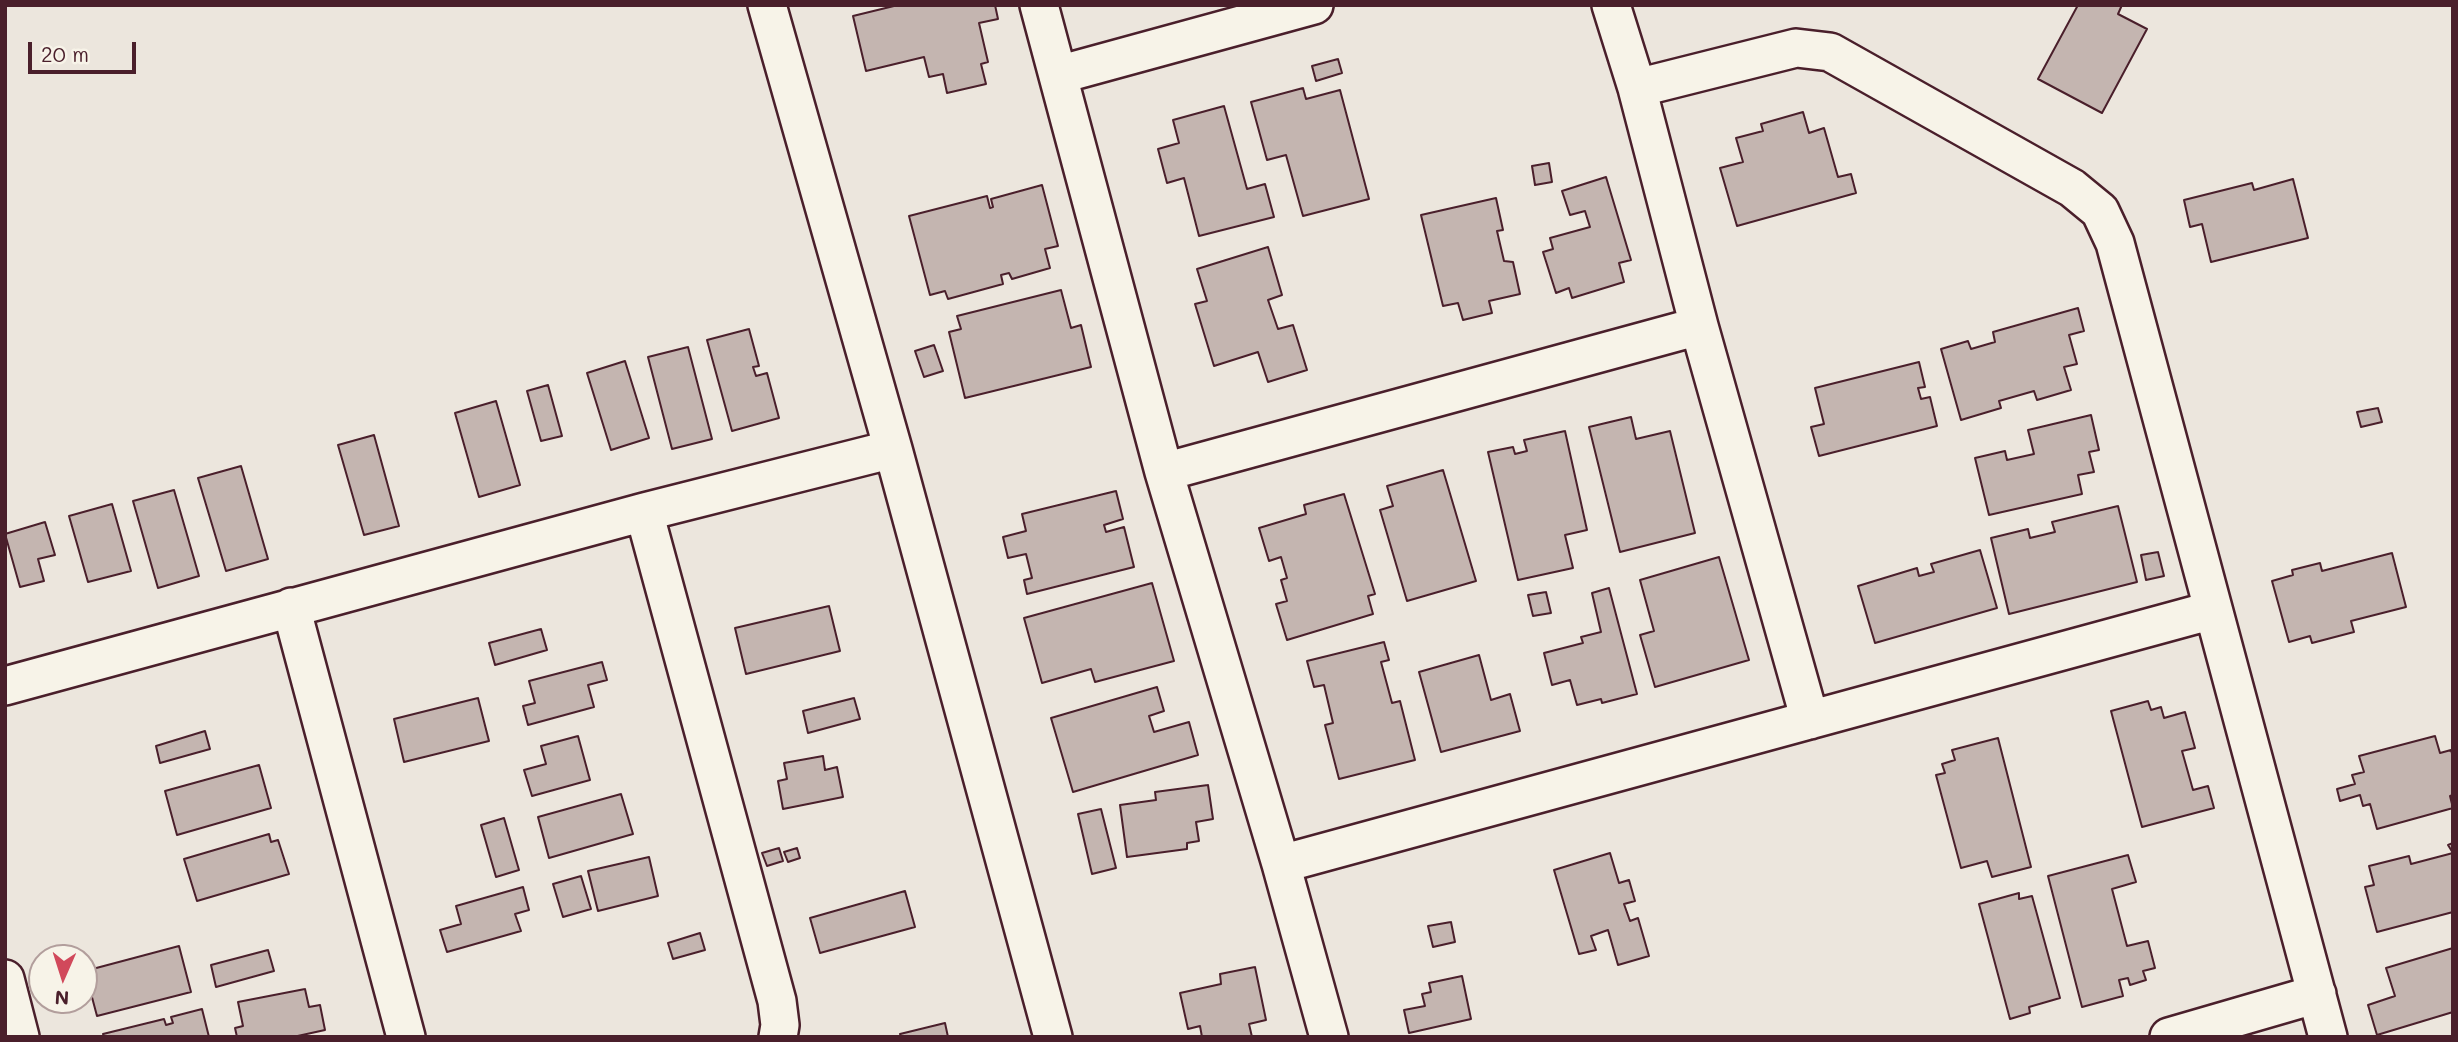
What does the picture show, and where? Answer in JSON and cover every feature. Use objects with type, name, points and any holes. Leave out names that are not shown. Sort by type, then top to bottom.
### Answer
[{"type":"street","points":[[767,5],[893,449],[1053,1037]]},
{"type":"street","points":[[1039,5],[1164,472],[1281,864],[1329,1037]]},
{"type":"street","points":[[1058,75],[1314,5]]},
{"type":"street","points":[[1611,5],[1637,88],[1699,326],[1810,720]]},
{"type":"street","points":[[1637,88],[1796,48],[1830,52],[2086,198],[2100,211],[2115,243],[2328,1037]]},
{"type":"street","points":[[1164,472],[1699,326]]},
{"type":"street","points":[[5,685],[644,512],[893,449]]},
{"type":"street","points":[[644,512],[777,1001],[780,1026],[778,1037]]},
{"type":"street","points":[[291,607],[407,1037]]},
{"type":"street","points":[[1281,864],[2213,610]]},
{"type":"street","points":[[5,978],[20,1037]]},
{"type":"street","points":[[2169,1037],[2316,994]]},
{"type":"building","points":[[898,5],[995,5],[998,19],[979,23],[988,62],[981,64],[986,84],[947,93],[943,74],[929,77],[924,57],[866,71],[853,16]]},
{"type":"building","points":[[2078,5],[2122,5],[2118,14],[2147,29],[2102,113],[2038,79]]},
{"type":"building","points":[[1338,59],[1342,73],[1316,81],[1312,66]]},
{"type":"building","points":[[1303,88],[1306,99],[1340,90],[1369,199],[1303,216],[1286,155],[1267,160],[1251,102]]},
{"type":"building","points":[[1224,106],[1247,189],[1265,184],[1274,217],[1199,236],[1184,178],[1167,183],[1158,149],[1179,143],[1173,120]]},
{"type":"building","points":[[1803,112],[1809,133],[1824,128],[1838,177],[1851,174],[1856,193],[1737,226],[1720,168],[1743,162],[1736,138],[1763,131],[1761,124]]},
{"type":"building","points":[[1549,163],[1552,182],[1535,185],[1532,166]]},
{"type":"building","points":[[1606,177],[1631,260],[1619,263],[1624,282],[1572,298],[1569,288],[1556,293],[1543,252],[1553,249],[1550,238],[1590,227],[1585,211],[1570,215],[1562,191]]},
{"type":"building","points":[[2293,179],[2308,238],[2211,262],[2202,224],[2190,227],[2184,200],[2252,183],[2254,190]]},
{"type":"building","points":[[1042,185],[1058,246],[1045,249],[1050,268],[1012,279],[1009,273],[1001,275],[1003,284],[948,299],[945,291],[930,295],[909,216],[987,196],[990,208],[993,207],[991,199]]},
{"type":"building","points":[[1496,198],[1503,230],[1497,231],[1504,261],[1513,262],[1520,294],[1489,301],[1492,313],[1463,320],[1458,303],[1443,306],[1421,215]]},
{"type":"building","points":[[1268,247],[1282,295],[1268,300],[1278,329],[1293,325],[1307,370],[1268,382],[1258,352],[1214,366],[1195,304],[1207,301],[1197,269]]},
{"type":"building","points":[[1061,290],[1071,328],[1081,325],[1091,367],[965,398],[949,332],[961,329],[957,316]]},
{"type":"building","points":[[2078,308],[2084,331],[2069,335],[2077,364],[2064,367],[2071,390],[2037,400],[2034,391],[1999,401],[2001,408],[1961,420],[1941,349],[1968,341],[1971,349],[1995,342],[1993,332]]},
{"type":"building","points":[[749,329],[759,366],[753,367],[756,376],[767,373],[779,418],[732,431],[707,340]]},
{"type":"building","points":[[934,345],[943,371],[924,377],[915,351]]},
{"type":"building","points":[[688,347],[712,439],[672,449],[648,357]]},
{"type":"building","points":[[625,361],[649,438],[611,450],[587,373]]},
{"type":"building","points":[[1919,362],[1925,387],[1918,388],[1921,399],[1930,397],[1937,426],[1819,456],[1811,427],[1824,424],[1815,388]]},
{"type":"building","points":[[548,385],[562,436],[541,441],[527,391]]},
{"type":"building","points":[[496,401],[520,485],[479,497],[455,413]]},
{"type":"building","points":[[2378,408],[2382,422],[2361,427],[2357,412]]},
{"type":"building","points":[[2091,415],[2099,450],[2089,452],[2094,472],[2078,475],[2082,494],[1989,515],[1975,458],[2005,451],[2007,460],[2034,454],[2028,430]]},
{"type":"building","points":[[1631,417],[1636,439],[1670,431],[1695,533],[1620,552],[1589,427]]},
{"type":"building","points":[[1565,431],[1587,530],[1565,535],[1573,568],[1518,580],[1488,452],[1513,447],[1515,454],[1527,451],[1524,440]]},
{"type":"building","points":[[374,435],[399,526],[364,535],[338,445]]},
{"type":"building","points":[[241,466],[268,559],[226,571],[198,478]]},
{"type":"building","points":[[1443,470],[1476,581],[1407,601],[1380,510],[1393,506],[1387,486]]},
{"type":"building","points":[[174,490],[199,576],[158,588],[133,501]]},
{"type":"building","points":[[1116,491],[1123,519],[1104,525],[1106,532],[1124,527],[1134,567],[1027,594],[1024,580],[1032,578],[1026,554],[1008,558],[1003,537],[1026,531],[1022,514]]},
{"type":"building","points":[[1344,494],[1375,594],[1368,596],[1373,614],[1287,640],[1276,604],[1287,601],[1281,580],[1287,578],[1281,557],[1269,561],[1259,528],[1306,514],[1304,505]]},
{"type":"building","points":[[112,504],[131,571],[88,582],[69,516]]},
{"type":"building","points":[[2118,506],[2137,582],[2009,614],[1991,538],[2028,529],[2030,538],[2055,532],[2052,522]]},
{"type":"building","points":[[45,522],[55,555],[38,559],[44,581],[20,587],[5,534]]},
{"type":"building","points":[[1980,550],[1997,608],[1875,643],[1858,586],[1917,568],[1919,576],[1934,572],[1931,564]]},
{"type":"building","points":[[2158,552],[2164,576],[2146,580],[2141,555]]},
{"type":"building","points":[[2392,553],[2406,607],[2351,621],[2354,632],[2312,643],[2310,636],[2289,642],[2272,581],[2293,575],[2292,570],[2320,563],[2322,571]]},
{"type":"building","points":[[1719,557],[1749,660],[1655,687],[1640,635],[1654,631],[1640,580]]},
{"type":"building","points":[[1152,583],[1174,661],[1095,682],[1091,669],[1042,683],[1024,618]]},
{"type":"building","points":[[1609,588],[1637,694],[1602,703],[1601,699],[1577,705],[1570,680],[1552,685],[1544,653],[1583,643],[1581,637],[1601,632],[1592,593]]},
{"type":"building","points":[[1546,592],[1551,613],[1533,616],[1528,595]]},
{"type":"building","points":[[829,606],[840,651],[746,674],[735,628]]},
{"type":"building","points":[[541,629],[547,650],[495,665],[489,643]]},
{"type":"building","points":[[1384,642],[1389,660],[1381,662],[1392,703],[1400,701],[1415,760],[1339,779],[1325,725],[1333,723],[1324,685],[1314,687],[1307,661]]},
{"type":"building","points":[[1479,655],[1491,700],[1510,694],[1520,731],[1441,752],[1419,672]]},
{"type":"building","points":[[602,662],[607,680],[588,685],[594,707],[528,725],[523,706],[535,703],[529,681]]},
{"type":"building","points":[[1157,687],[1164,711],[1149,716],[1154,732],[1189,722],[1198,755],[1073,792],[1051,718]]},
{"type":"building","points":[[478,698],[489,741],[404,762],[394,719]]},
{"type":"building","points":[[854,698],[860,719],[808,733],[803,711]]},
{"type":"building","points":[[2148,701],[2151,710],[2161,707],[2164,718],[2185,712],[2195,748],[2182,751],[2193,790],[2208,786],[2214,808],[2142,827],[2111,711]]},
{"type":"building","points":[[205,731],[210,749],[160,763],[156,746]]},
{"type":"building","points":[[578,736],[590,780],[532,796],[524,770],[546,764],[541,746]]},
{"type":"building","points":[[2435,736],[2440,753],[2451,750],[2453,757],[2453,795],[2450,796],[2453,808],[2377,829],[2370,804],[2363,806],[2360,795],[2340,801],[2337,789],[2355,784],[2352,775],[2364,772],[2359,756]]},
{"type":"building","points":[[1998,738],[2031,867],[1992,877],[1987,861],[1961,868],[1936,775],[1945,773],[1942,764],[1955,760],[1952,750]]},
{"type":"building","points":[[823,756],[825,770],[837,767],[843,797],[783,809],[778,781],[787,779],[784,763]]},
{"type":"building","points":[[259,765],[271,808],[177,835],[165,791]]},
{"type":"building","points":[[1208,785],[1213,819],[1196,822],[1199,841],[1187,843],[1187,849],[1127,857],[1120,805],[1156,800],[1155,792]]},
{"type":"building","points":[[621,794],[633,834],[549,858],[538,817]]},
{"type":"building","points":[[1101,809],[1116,868],[1092,874],[1078,814]]},
{"type":"building","points":[[504,818],[519,870],[496,877],[481,825]]},
{"type":"building","points":[[269,834],[271,842],[278,840],[289,874],[197,901],[184,859]]},
{"type":"building","points":[[779,848],[783,861],[767,866],[762,853]]},
{"type":"building","points":[[797,848],[800,858],[788,862],[784,852]]},
{"type":"building","points":[[1610,853],[1619,883],[1629,880],[1635,901],[1624,904],[1630,921],[1638,918],[1649,956],[1618,965],[1608,930],[1591,936],[1596,950],[1579,954],[1554,870]]},
{"type":"building","points":[[2453,853],[2453,912],[2377,932],[2365,887],[2374,885],[2369,866],[2409,856],[2411,864]]},
{"type":"building","points":[[2128,855],[2136,882],[2112,889],[2127,946],[2148,941],[2155,968],[2143,971],[2146,980],[2130,985],[2128,978],[2119,980],[2123,996],[2082,1007],[2048,876]]},
{"type":"building","points":[[649,857],[658,896],[598,911],[588,871]]},
{"type":"building","points":[[581,876],[591,909],[563,917],[553,884]]},
{"type":"building","points":[[523,887],[529,910],[515,914],[521,931],[447,952],[440,930],[461,924],[456,906]]},
{"type":"building","points":[[905,891],[915,927],[820,953],[810,918]]},
{"type":"building","points":[[2019,893],[2019,899],[2032,896],[2060,998],[2029,1007],[2030,1013],[2010,1019],[1979,904]]},
{"type":"building","points":[[1451,922],[1455,942],[1433,947],[1428,926]]},
{"type":"building","points":[[700,933],[705,950],[673,959],[668,943]]},
{"type":"building","points":[[179,946],[191,992],[97,1016],[98,968]]},
{"type":"building","points":[[2453,948],[2453,1012],[2377,1035],[2368,1005],[2395,996],[2386,968]]},
{"type":"building","points":[[268,950],[274,971],[216,987],[211,965]]},
{"type":"building","points":[[1255,967],[1266,1020],[1249,1024],[1252,1037],[1202,1037],[1200,1026],[1188,1029],[1180,993],[1221,984],[1220,974]]},
{"type":"building","points":[[1462,976],[1471,1019],[1409,1033],[1404,1010],[1425,1006],[1422,994],[1431,992],[1429,983]]},
{"type":"building","points":[[305,989],[309,1007],[320,1005],[325,1030],[293,1037],[237,1037],[235,1028],[243,1026],[238,1002]]},
{"type":"building","points":[[202,1009],[209,1037],[104,1037],[103,1034],[164,1019],[166,1025],[173,1023],[171,1017]]},
{"type":"building","points":[[945,1023],[948,1037],[901,1037],[900,1034]]}]
